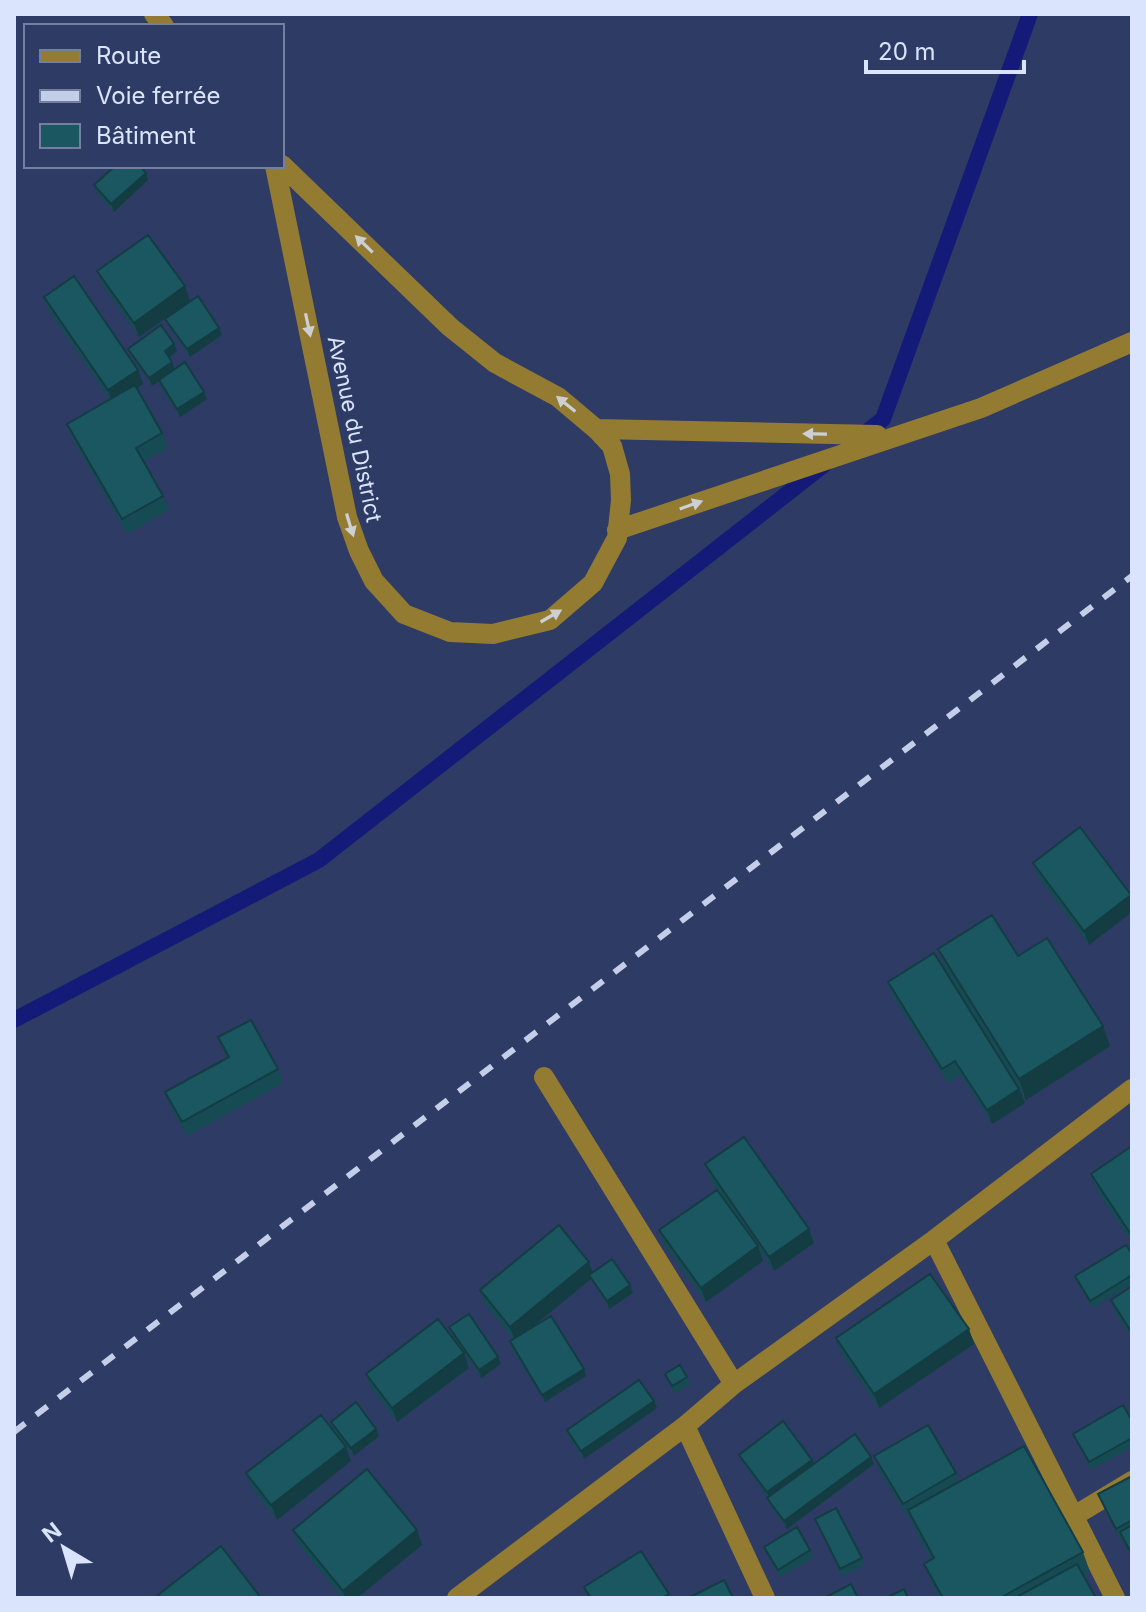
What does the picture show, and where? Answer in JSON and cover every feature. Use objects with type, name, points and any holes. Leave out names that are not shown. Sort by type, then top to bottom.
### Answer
[{"type":"street","name":"Avenue du District","points":[[275,168],[347,517],[374,581],[404,614],[450,632],[493,634],[550,620],[593,583],[617,538],[620,474],[612,446],[558,397],[495,363],[450,327],[284,167]]},
{"type":"street","points":[[617,530],[981,408],[1132,342]]},
{"type":"street","points":[[596,429],[893,436]]},
{"type":"street","points":[[544,1077],[734,1384]]},
{"type":"street","points":[[457,1598],[685,1426],[734,1384],[934,1240],[1132,1089]]},
{"type":"street","points":[[934,1240],[1115,1598]]},
{"type":"street","points":[[685,1426],[765,1598]]},
{"type":"street","points":[[1074,1516],[1132,1481]]},
{"type":"building","points":[[113,168],[142,168],[146,173],[111,204],[94,185]]},
{"type":"building","points":[[148,235],[185,286],[134,323],[97,271]]},
{"type":"building","points":[[74,276],[138,370],[108,390],[44,297]]},
{"type":"building","points":[[198,296],[219,328],[187,349],[165,319]]},
{"type":"building","points":[[161,325],[174,344],[165,351],[172,362],[149,378],[128,349]]},
{"type":"building","points":[[185,362],[204,392],[177,409],[159,380]]},
{"type":"building","points":[[135,385],[162,433],[136,448],[163,496],[122,519],[67,424]]},
{"type":"building","points":[[1080,827],[1131,895],[1084,931],[1033,863]]},
{"type":"building","points":[[992,915],[1018,956],[1047,938],[1103,1026],[1019,1079],[938,949]]},
{"type":"building","points":[[934,953],[1019,1089],[987,1110],[955,1061],[942,1069],[888,982]]},
{"type":"building","points":[[251,1020],[278,1069],[182,1122],[165,1092],[229,1057],[218,1037]]},
{"type":"building","points":[[744,1137],[809,1229],[769,1257],[705,1164]]},
{"type":"building","points":[[1132,1146],[1132,1236],[1091,1174]]},
{"type":"building","points":[[717,1190],[758,1246],[701,1288],[659,1230]]},
{"type":"building","points":[[559,1225],[589,1262],[510,1327],[480,1290]]},
{"type":"building","points":[[1126,1245],[1132,1254],[1132,1275],[1090,1301],[1075,1276]]},
{"type":"building","points":[[612,1259],[630,1285],[607,1301],[589,1275]]},
{"type":"building","points":[[930,1274],[969,1329],[874,1394],[836,1338]]},
{"type":"building","points":[[1132,1286],[1132,1333],[1111,1300]]},
{"type":"building","points":[[469,1314],[498,1357],[479,1370],[449,1327]]},
{"type":"building","points":[[551,1316],[584,1369],[542,1395],[510,1341]]},
{"type":"building","points":[[438,1319],[464,1353],[392,1408],[366,1374]]},
{"type":"building","points":[[680,1365],[687,1377],[672,1386],[665,1374]]},
{"type":"building","points":[[639,1380],[654,1401],[581,1451],[567,1430]]},
{"type":"building","points":[[356,1402],[376,1429],[351,1448],[331,1422]]},
{"type":"building","points":[[1123,1405],[1132,1421],[1132,1438],[1089,1462],[1073,1434]]},
{"type":"building","points":[[321,1415],[346,1447],[271,1505],[246,1473]]},
{"type":"building","points":[[783,1421],[812,1460],[767,1492],[739,1455]]},
{"type":"building","points":[[928,1425],[956,1473],[903,1504],[874,1456]]},
{"type":"building","points":[[855,1434],[871,1457],[784,1521],[767,1498]]},
{"type":"building","points":[[1024,1446],[1083,1552],[1000,1598],[943,1598],[924,1564],[934,1558],[908,1510]]},
{"type":"building","points":[[367,1469],[417,1530],[343,1591],[293,1530]]},
{"type":"building","points":[[1132,1476],[1132,1520],[1116,1529],[1098,1494]]},
{"type":"building","points":[[836,1508],[862,1558],[840,1569],[815,1519]]},
{"type":"building","points":[[1132,1525],[1132,1555],[1120,1532]]},
{"type":"building","points":[[797,1527],[810,1550],[778,1570],[764,1547]]},
{"type":"building","points":[[221,1546],[261,1598],[161,1598],[158,1595]]},
{"type":"building","points":[[641,1551],[669,1594],[662,1598],[591,1598],[584,1587]]},
{"type":"building","points":[[1077,1564],[1096,1598],[1015,1598]]},
{"type":"building","points":[[724,1580],[733,1598],[688,1598]]},
{"type":"building","points":[[851,1584],[858,1598],[824,1598]]},
{"type":"building","points":[[904,1589],[908,1598],[886,1598]]},
{"type":"waterway","points":[[859,438],[883,419],[1030,14]]},
{"type":"waterway","points":[[14,1020],[319,860],[825,464]]},
{"type":"railway","points":[[14,1432],[1132,576]]}]
